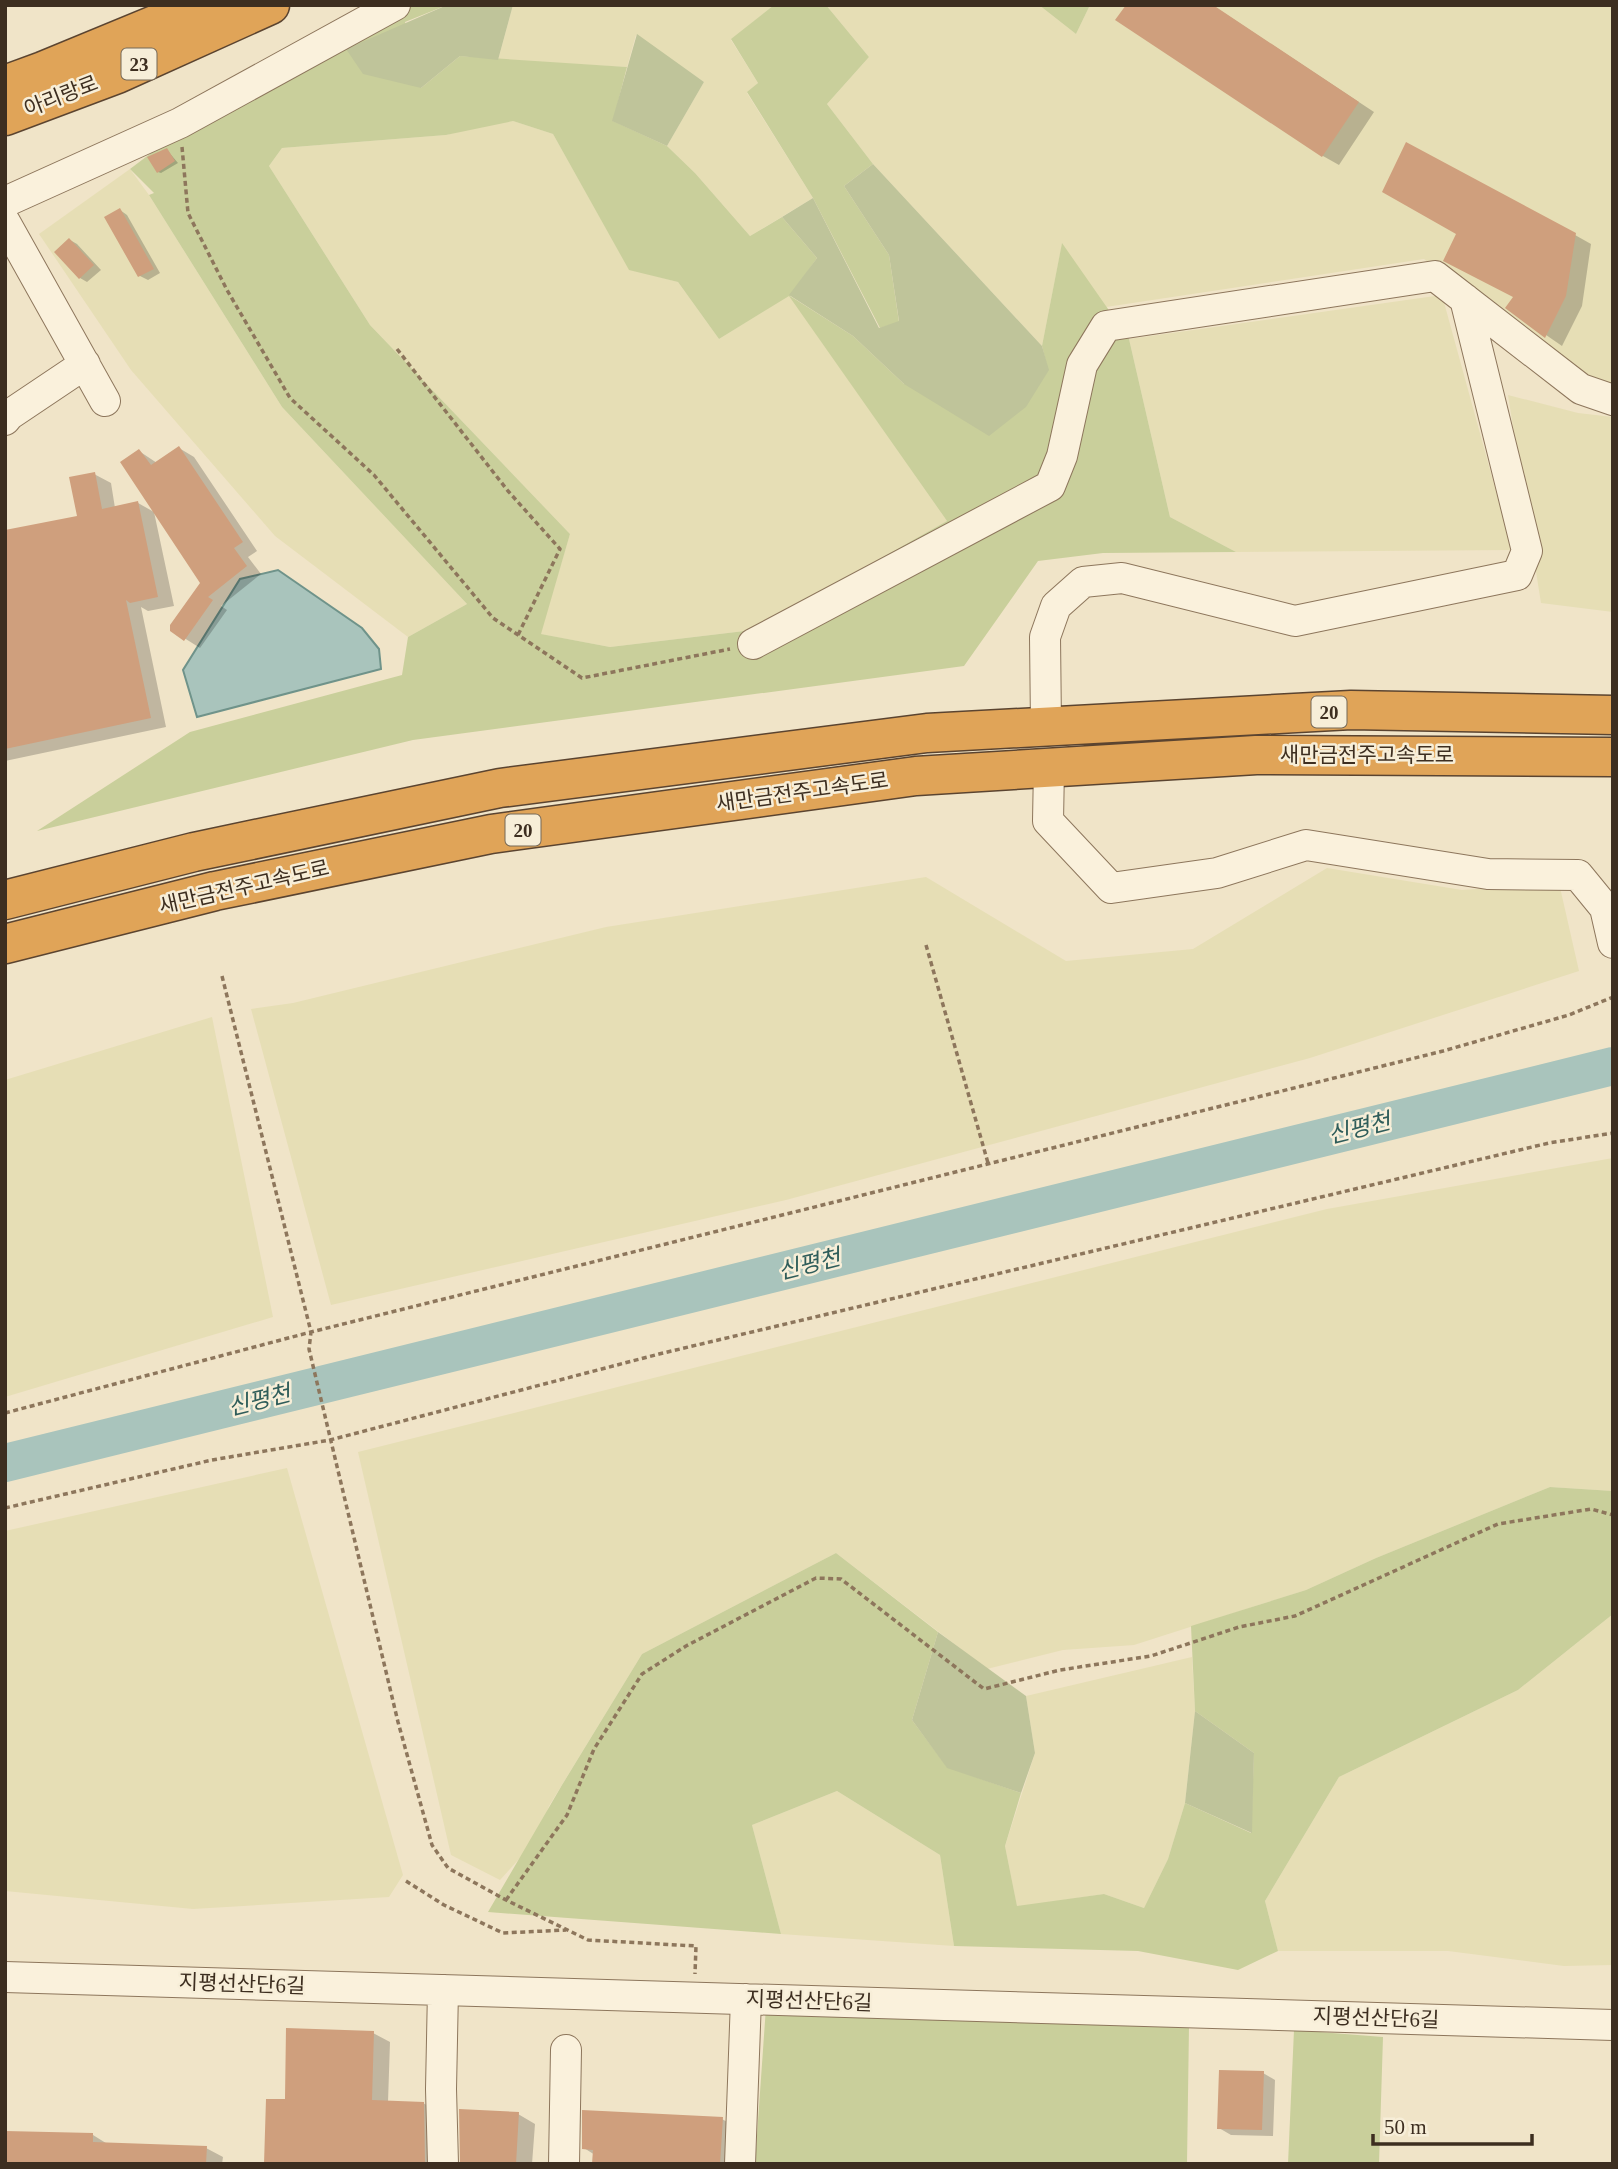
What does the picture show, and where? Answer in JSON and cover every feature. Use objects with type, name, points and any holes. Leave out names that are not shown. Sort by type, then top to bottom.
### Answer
[{"type":"highway","name":"아리랑로","points":[[7,112],[203,5]]},
{"type":"highway","name":"아리랑로","points":[[7,112],[117,74],[270,5]]},
{"type":"highway","name":"새만금전주고속도로","points":[[5,900],[194,852],[500,788],[927,733],[1351,710],[1613,715]]},
{"type":"highway","name":"새만금전주고속도로","points":[[5,944],[215,891],[491,834],[916,776],[1256,755],[1613,757]]},
{"type":"street","points":[[5,202],[180,123],[395,5]]},
{"type":"street","points":[[5,222],[105,401]]},
{"type":"street","points":[[753,644],[1050,486],[1062,456],[1082,365],[1105,326],[1435,276],[1581,389],[1613,400]]},
{"type":"street","points":[[1046,726],[1045,637],[1056,606],[1083,582],[1122,578],[1295,621],[1517,575],[1527,551],[1465,299]]},
{"type":"street","points":[[5,421],[9,415],[85,364]]},
{"type":"street","points":[[1049,768],[1048,821],[1111,888],[1217,873],[1306,845],[1488,874],[1578,875],[1605,908],[1613,943]]},
{"type":"street","name":"지평선산단6길","points":[[5,1977],[1613,2025]]},
{"type":"street","points":[[443,1990],[443,2164]]},
{"type":"street","points":[[740,2164],[746,1999]]},
{"type":"street","points":[[564,2164],[566,2050]]},
{"type":"path","points":[[180,123],[188,213],[227,290],[290,398],[374,475],[493,618],[582,678],[753,644]]},
{"type":"path","points":[[397,349],[508,491],[561,550],[518,635]]},
{"type":"path","points":[[926,945],[988,1163]]},
{"type":"path","points":[[222,976],[311,1332],[309,1349],[398,1722],[432,1845],[448,1868],[588,1940],[696,1946],[695,1997]]},
{"type":"path","points":[[5,1413],[311,1332],[1443,1051],[1569,1015],[1613,997]]},
{"type":"path","points":[[5,1508],[212,1460],[330,1440],[659,1354],[1549,1143],[1613,1133]]},
{"type":"path","points":[[506,1900],[567,1815],[594,1749],[642,1674],[686,1646],[816,1578],[841,1579],[984,1689],[1060,1670],[1151,1656],[1239,1627],[1295,1616],[1498,1524],[1591,1509],[1613,1515]]},
{"type":"path","points":[[406,1881],[444,1905],[503,1933],[568,1930]]},
{"type":"shaded area","points":[[513,5],[774,5],[731,40],[758,83],[747,93],[813,198],[750,236],[695,173],[667,146],[704,82],[636,35],[627,67],[498,60]]},
{"type":"shaded area","points":[[826,5],[1039,5],[1076,34],[1090,5],[1613,5],[1613,384],[1586,374],[1424,259],[1106,307],[1062,244],[1042,346],[873,164],[827,104],[869,57]]},
{"type":"shaded area","points":[[507,119],[553,134],[629,269],[678,282],[719,339],[789,295],[947,521],[753,630],[610,647],[540,634],[570,534],[370,325],[269,166],[282,148],[446,135]]},
{"type":"shaded area","points":[[130,169],[282,407],[467,604],[408,637],[275,536],[131,370],[39,234]]},
{"type":"shaded area","points":[[1442,295],[1512,550],[1236,552],[1170,517],[1129,339]]},
{"type":"shaded area","points":[[1508,395],[1578,413],[1613,417],[1613,612],[1541,603]]},
{"type":"shaded area","points":[[1327,868],[1462,890],[1559,883],[1579,971],[1310,1058],[786,1200],[331,1305],[251,1009],[293,1003],[606,927],[926,877],[1066,961],[1193,949]]},
{"type":"shaded area","points":[[212,1017],[273,1317],[5,1397],[5,1080]]},
{"type":"shaded area","points":[[1613,1158],[1613,1491],[1550,1487],[1376,1558],[1306,1590],[1134,1645],[1063,1650],[987,1669],[836,1553],[642,1654],[549,1806],[537,1839],[500,1880],[451,1855],[358,1452],[1327,1209]]},
{"type":"shaded area","points":[[287,1468],[403,1875],[389,1897],[193,1909],[5,1891],[5,1531]]},
{"type":"shaded area","points":[[1613,1614],[1613,1965],[1564,1966],[1448,1951],[1278,1951],[1265,1901],[1339,1777],[1518,1690]]},
{"type":"shaded area","points":[[1192,1657],[1195,1711],[1185,1803],[1168,1859],[1144,1908],[1104,1894],[1017,1907],[1005,1846],[1035,1753],[1026,1696]]},
{"type":"shaded area","points":[[837,1791],[940,1855],[954,1946],[781,1934],[752,1825]]},
{"type":"green space","points":[[403,5],[447,5],[405,22],[421,88],[460,56],[627,67],[613,121],[667,146],[695,173],[750,236],[782,217],[817,258],[790,296],[853,336],[904,384],[1048,370],[1042,346],[1062,243],[1129,339],[1170,517],[1236,552],[1103,553],[1038,561],[964,666],[413,740],[37,831],[190,732],[402,675],[408,637],[467,604],[282,407],[149,195],[154,193],[130,169],[187,126]],"holes":[[[513,121],[553,134],[629,270],[678,282],[719,339],[789,296],[947,521],[753,630],[610,647],[541,634],[570,534],[370,325],[269,166],[282,148],[446,135]]]},
{"type":"green space","points":[[447,5],[513,5],[498,60],[460,56],[421,88],[363,74],[346,49]]},
{"type":"green space","points":[[774,5],[826,5],[869,57],[827,104],[873,164],[844,186],[889,255],[899,322],[880,328],[813,198],[747,92],[758,83],[731,39]]},
{"type":"green space","points":[[1039,5],[1090,5],[1076,34]]},
{"type":"green space","points":[[637,34],[704,82],[667,146],[612,121]]},
{"type":"green space","points":[[873,164],[1042,346],[1049,370],[1026,407],[989,436],[904,384],[853,336],[789,295],[817,258],[782,217],[813,198],[879,328],[899,321],[889,255],[844,186]]},
{"type":"green space","points":[[1550,1487],[1613,1491],[1613,1614],[1518,1690],[1339,1777],[1265,1901],[1278,1951],[1238,1970],[1138,1951],[954,1946],[940,1855],[837,1791],[752,1825],[781,1934],[488,1912],[642,1654],[836,1553],[938,1632],[912,1720],[947,1767],[1021,1793],[1005,1846],[1017,1906],[1104,1894],[1144,1908],[1168,1859],[1185,1803],[1251,1833],[1254,1753],[1195,1711],[1191,1626],[1306,1590],[1376,1558]]},
{"type":"green space","points":[[938,1632],[1026,1696],[1035,1753],[1021,1793],[947,1768],[912,1720]]},
{"type":"green space","points":[[1195,1711],[1254,1753],[1252,1833],[1185,1803]]},
{"type":"green space","points":[[766,2007],[1189,2026],[1187,2164],[755,2164]]},
{"type":"green space","points":[[1294,2030],[1383,2037],[1379,2164],[1288,2164]]},
{"type":"water","points":[[278,570],[362,628],[379,649],[381,669],[197,717],[183,670],[240,579]]},
{"type":"building","points":[[1126,5],[1213,5],[1359,102],[1322,157],[1115,20]]},
{"type":"building","points":[[1406,142],[1576,233],[1566,296],[1545,338],[1505,308],[1513,297],[1443,261],[1456,234],[1382,192]]},
{"type":"building","points":[[167,148],[175,161],[157,173],[147,157]]},
{"type":"building","points":[[120,208],[154,269],[138,277],[104,217]]},
{"type":"building","points":[[69,238],[94,265],[79,279],[54,252]]},
{"type":"building","points":[[179,446],[243,542],[234,548],[247,566],[208,597],[213,600],[184,641],[170,631],[170,625],[200,583],[120,462],[139,449],[151,465]]},
{"type":"building","points":[[95,472],[102,509],[138,501],[158,597],[130,603],[126,600],[151,718],[5,749],[5,530],[77,516],[69,477]]},
{"type":"building","points":[[286,2028],[374,2031],[372,2100],[424,2102],[425,2164],[264,2164],[266,2099],[285,2099]]},
{"type":"building","points":[[1219,2070],[1264,2071],[1262,2130],[1217,2129]]},
{"type":"building","points":[[459,2109],[519,2112],[516,2164],[460,2164]]},
{"type":"building","points":[[582,2110],[723,2117],[720,2164],[592,2164],[593,2150],[582,2149]]},
{"type":"building","points":[[5,2131],[93,2133],[93,2142],[207,2146],[206,2164],[5,2164]]},
{"type":"waterway","name":"신평천","points":[[5,1463],[1613,1066]]}]
